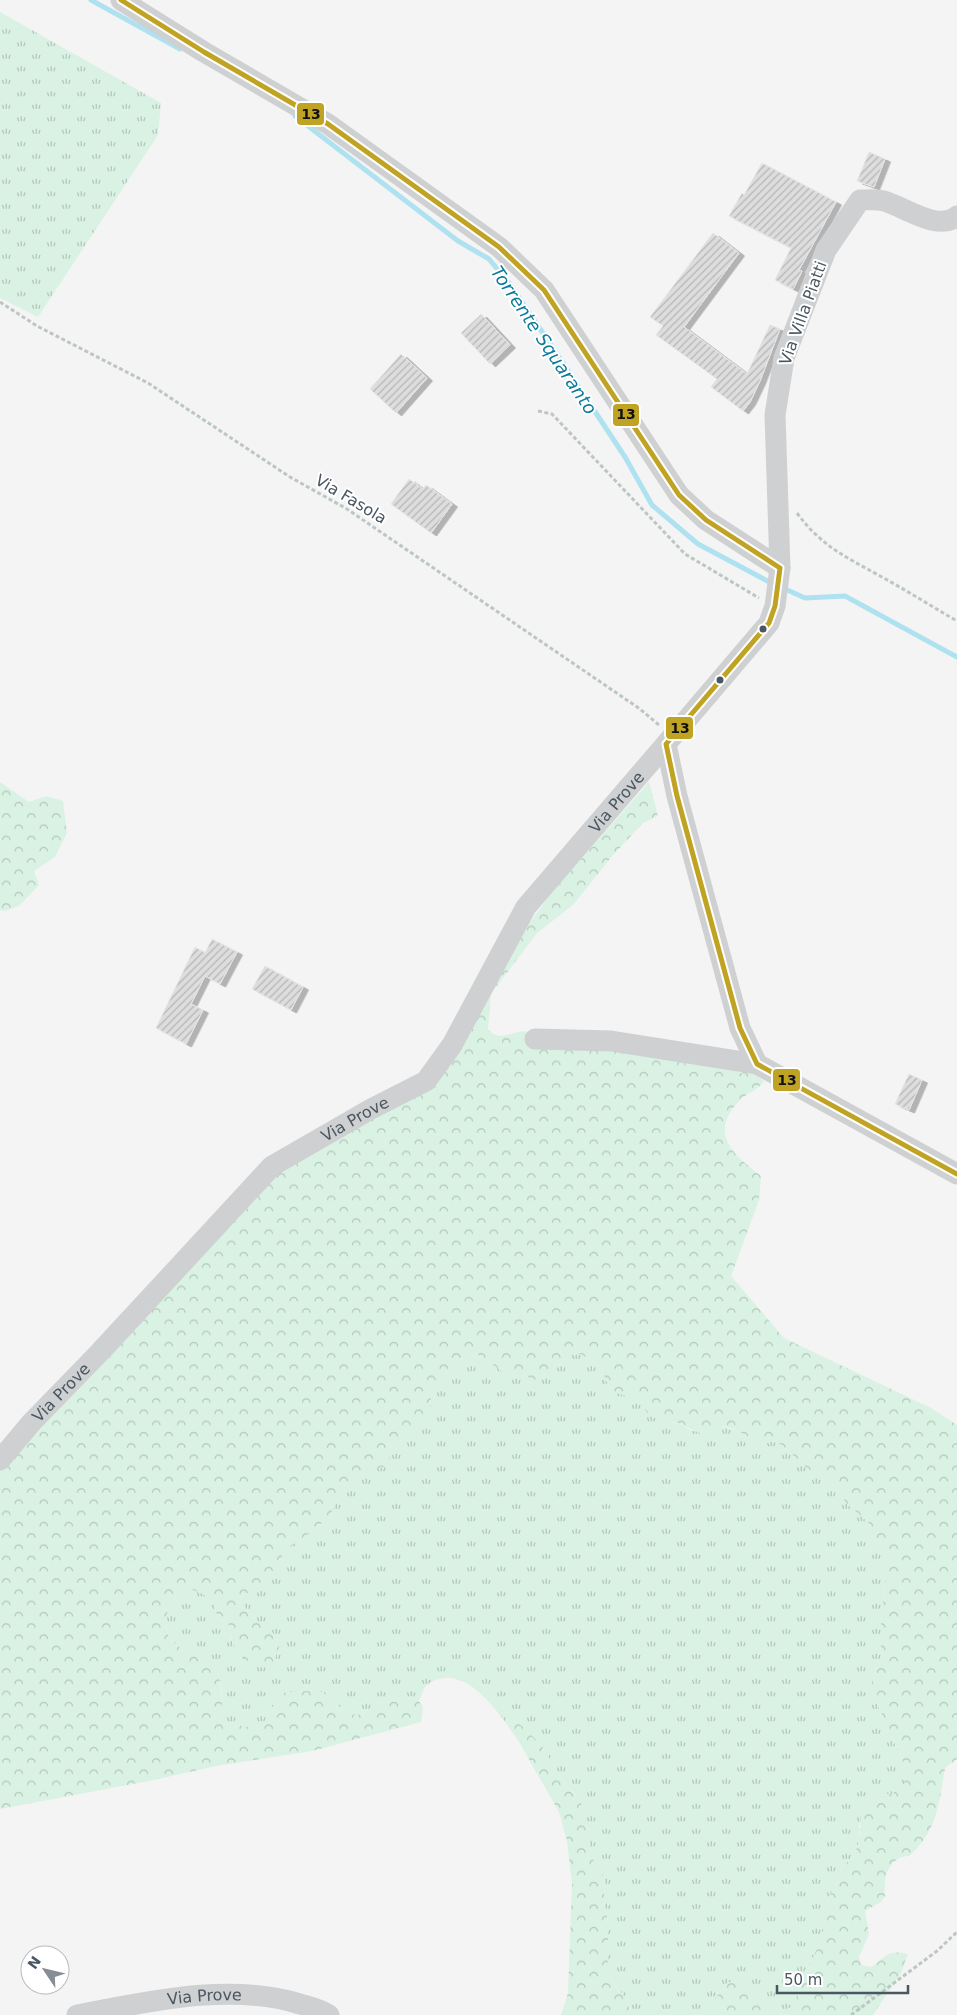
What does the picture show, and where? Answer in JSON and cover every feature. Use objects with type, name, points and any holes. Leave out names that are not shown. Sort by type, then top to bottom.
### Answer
[{"type":"street","points":[[121,0],[204,52],[328,124],[499,247],[544,290],[679,495],[706,520],[780,568]]},
{"type":"street","name":"Via Villa Piatti","points":[[780,568],[775,415],[784,358],[826,250],[860,200],[882,201],[937,222],[950,221],[957,216]]},
{"type":"street","name":"Via Prove","points":[[0,1460],[31,1423],[100,1352],[272,1166],[371,1109],[426,1081],[452,1045],[526,906],[770,623],[775,606],[780,568]]},
{"type":"street","points":[[666,744],[677,796],[740,1028],[757,1064]]},
{"type":"street","points":[[535,1039],[611,1041],[757,1064],[957,1174]]},
{"type":"street","name":"Via Prove","points":[[77,2015],[145,2001],[221,1994],[277,1996],[321,2010],[328,2015]]},
{"type":"path","name":"Via Fasola","points":[[0,302],[37,326],[148,383],[290,477],[347,508],[640,709],[658,724],[665,734],[666,744]]},
{"type":"path","points":[[538,411],[552,414],[685,554],[775,606]]},
{"type":"path","points":[[794,509],[810,530],[841,555],[881,576],[957,621]]},
{"type":"path","points":[[851,2015],[937,1951],[957,1932]]},
{"type":"green space","points":[[0,12],[161,103],[158,135],[38,317],[0,298]]},
{"type":"green space","points":[[0,782],[29,802],[46,796],[63,801],[67,833],[55,857],[34,871],[39,885],[19,906],[4,911],[0,910]]},
{"type":"green space","points":[[649,782],[658,816],[643,823],[613,855],[573,905],[537,933],[491,994],[488,1029],[502,1036],[517,1032],[528,1032],[549,1044],[722,1064],[742,1073],[747,1068],[764,1081],[740,1100],[730,1112],[726,1123],[725,1133],[728,1143],[742,1160],[761,1176],[759,1200],[731,1276],[784,1338],[931,1408],[957,1425],[957,1759],[945,1768],[935,1816],[926,1837],[909,1856],[902,1857],[892,1864],[886,1876],[885,1896],[881,1902],[865,1911],[869,1934],[859,1957],[861,1965],[871,1967],[891,1953],[908,1954],[901,1973],[873,2015],[713,2015],[714,2000],[728,1982],[743,1984],[754,1990],[773,2010],[783,2011],[792,2007],[822,1937],[822,1915],[842,1867],[854,1856],[860,1839],[861,1814],[871,1798],[893,1793],[903,1787],[907,1771],[872,1692],[872,1681],[881,1660],[881,1627],[887,1560],[869,1523],[846,1503],[839,1492],[817,1472],[809,1470],[782,1445],[773,1441],[761,1445],[748,1436],[724,1426],[716,1426],[703,1434],[681,1424],[653,1417],[647,1413],[632,1393],[627,1396],[616,1393],[606,1381],[601,1367],[581,1354],[568,1355],[560,1365],[536,1380],[517,1373],[502,1371],[477,1354],[459,1360],[431,1396],[429,1417],[426,1424],[411,1437],[387,1446],[391,1463],[372,1473],[355,1474],[346,1483],[329,1517],[287,1549],[269,1576],[256,1589],[243,1595],[241,1603],[260,1624],[274,1634],[280,1644],[274,1662],[263,1668],[242,1657],[232,1641],[229,1625],[217,1614],[213,1602],[205,1595],[192,1590],[184,1590],[177,1594],[168,1609],[166,1627],[172,1641],[207,1663],[216,1671],[221,1688],[224,1723],[261,1729],[271,1709],[283,1693],[316,1690],[323,1693],[348,1714],[361,1715],[380,1703],[412,1697],[419,1701],[423,1708],[421,1722],[312,1751],[216,1766],[154,1780],[0,1809],[0,1468],[280,1156],[407,1092],[552,892]]},
{"type":"green space","points":[[477,1354],[502,1371],[517,1373],[536,1380],[560,1365],[568,1355],[581,1354],[601,1367],[606,1381],[632,1393],[640,1399],[645,1411],[652,1417],[683,1425],[692,1431],[707,1429],[717,1425],[741,1432],[761,1445],[773,1441],[782,1445],[809,1470],[817,1472],[839,1492],[846,1503],[869,1523],[887,1560],[881,1627],[881,1660],[872,1681],[872,1692],[907,1771],[903,1788],[893,1793],[871,1798],[859,1826],[860,1839],[854,1856],[842,1867],[822,1915],[822,1937],[792,2007],[783,2011],[773,2010],[754,1990],[743,1985],[728,1982],[714,2000],[713,2015],[628,2015],[630,2013],[628,2002],[611,1978],[605,1946],[608,1941],[608,1922],[604,1901],[605,1878],[595,1864],[591,1854],[587,1825],[576,1795],[565,1785],[543,1748],[515,1721],[506,1723],[486,1699],[468,1684],[449,1678],[439,1679],[424,1688],[419,1701],[412,1697],[380,1703],[361,1715],[348,1714],[323,1693],[316,1690],[283,1693],[271,1709],[261,1729],[223,1723],[221,1689],[219,1676],[216,1671],[207,1663],[176,1645],[168,1635],[166,1627],[167,1618],[172,1600],[185,1590],[199,1592],[210,1600],[217,1614],[229,1625],[231,1640],[274,1634],[260,1624],[241,1603],[243,1595],[256,1589],[269,1576],[287,1549],[329,1517],[346,1483],[355,1474],[372,1473],[388,1454],[387,1446],[411,1437],[429,1417],[431,1396],[459,1360]]},
{"type":"green space","points":[[515,1721],[527,1730],[543,1748],[565,1785],[582,1805],[591,1854],[595,1864],[605,1878],[604,1901],[608,1922],[608,1941],[605,1946],[611,1978],[628,2002],[630,2014],[628,2015],[561,2015],[568,1993],[572,1883],[567,1841],[559,1812],[506,1723]]},
{"type":"building","points":[[869,152],[885,159],[874,187],[857,181]]},
{"type":"building","points":[[762,163],[836,202],[799,270],[802,271],[793,289],[775,280],[791,248],[729,216],[742,193],[744,195]]},
{"type":"building","points":[[713,233],[739,253],[684,327],[747,374],[770,325],[780,329],[760,381],[750,402],[743,411],[711,387],[717,379],[656,335],[663,326],[650,317]]},
{"type":"building","points":[[481,314],[510,345],[490,364],[461,333]]},
{"type":"building","points":[[401,354],[427,378],[396,413],[370,389]]},
{"type":"building","points":[[409,479],[423,489],[426,485],[452,504],[431,533],[391,504]]},
{"type":"building","points":[[212,939],[237,952],[220,984],[205,976],[191,1004],[203,1010],[186,1044],[156,1028],[195,947],[205,953]]},
{"type":"building","points":[[265,966],[303,987],[291,1010],[252,989]]},
{"type":"building","points":[[909,1074],[922,1080],[909,1110],[895,1104]]},
{"type":"waterway","name":"Torrente Squaranto","points":[[91,0],[180,49]]},
{"type":"waterway","name":"Torrente Squaranto","points":[[295,116],[458,241],[489,259],[509,283],[547,339],[625,457],[652,505],[698,544],[773,584]]},
{"type":"waterway","name":"Torrente Squaranto","points":[[783,588],[805,598],[845,596],[957,657]]},
{"type":"transit line","name":"13","points":[[121,0],[204,52],[328,124],[499,247],[544,290],[679,495],[706,520],[780,568]]},
{"type":"transit line","name":"13","points":[[780,568],[775,606],[769,623],[666,744],[677,796],[740,1028],[757,1064],[957,1174]]}]
